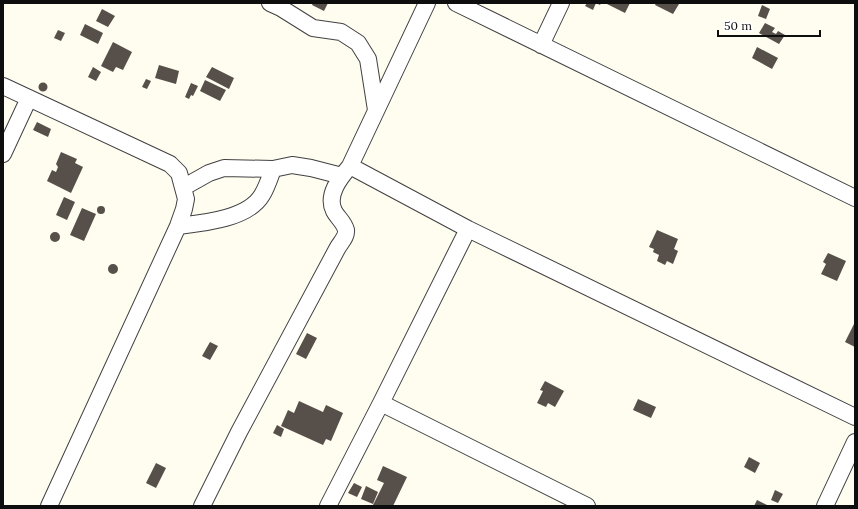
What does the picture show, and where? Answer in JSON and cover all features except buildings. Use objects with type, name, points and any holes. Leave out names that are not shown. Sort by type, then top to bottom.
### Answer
[{"type":"street","points":[[202,506],[242,425],[336,249],[345,236],[346,230],[334,211],[332,195],[335,187],[346,171],[427,3]]},
{"type":"street","points":[[456,3],[855,198]]},
{"type":"street","points":[[541,45],[561,3]]},
{"type":"street","points":[[278,5],[313,28],[341,32],[358,43],[368,59],[376,110]]},
{"type":"street","points":[[3,86],[170,164],[179,173],[186,199],[178,226],[49,506]]},
{"type":"street","points":[[3,154],[29,98]]},
{"type":"street","points":[[184,187],[209,173],[224,168],[273,169],[292,164],[311,168],[346,171],[468,228],[855,417]]},
{"type":"street","points":[[178,226],[214,222],[250,207],[262,196],[273,169]]},
{"type":"street","points":[[328,506],[468,228]]},
{"type":"street","points":[[381,403],[587,506]]},
{"type":"street","points":[[825,506],[855,442]]}]
